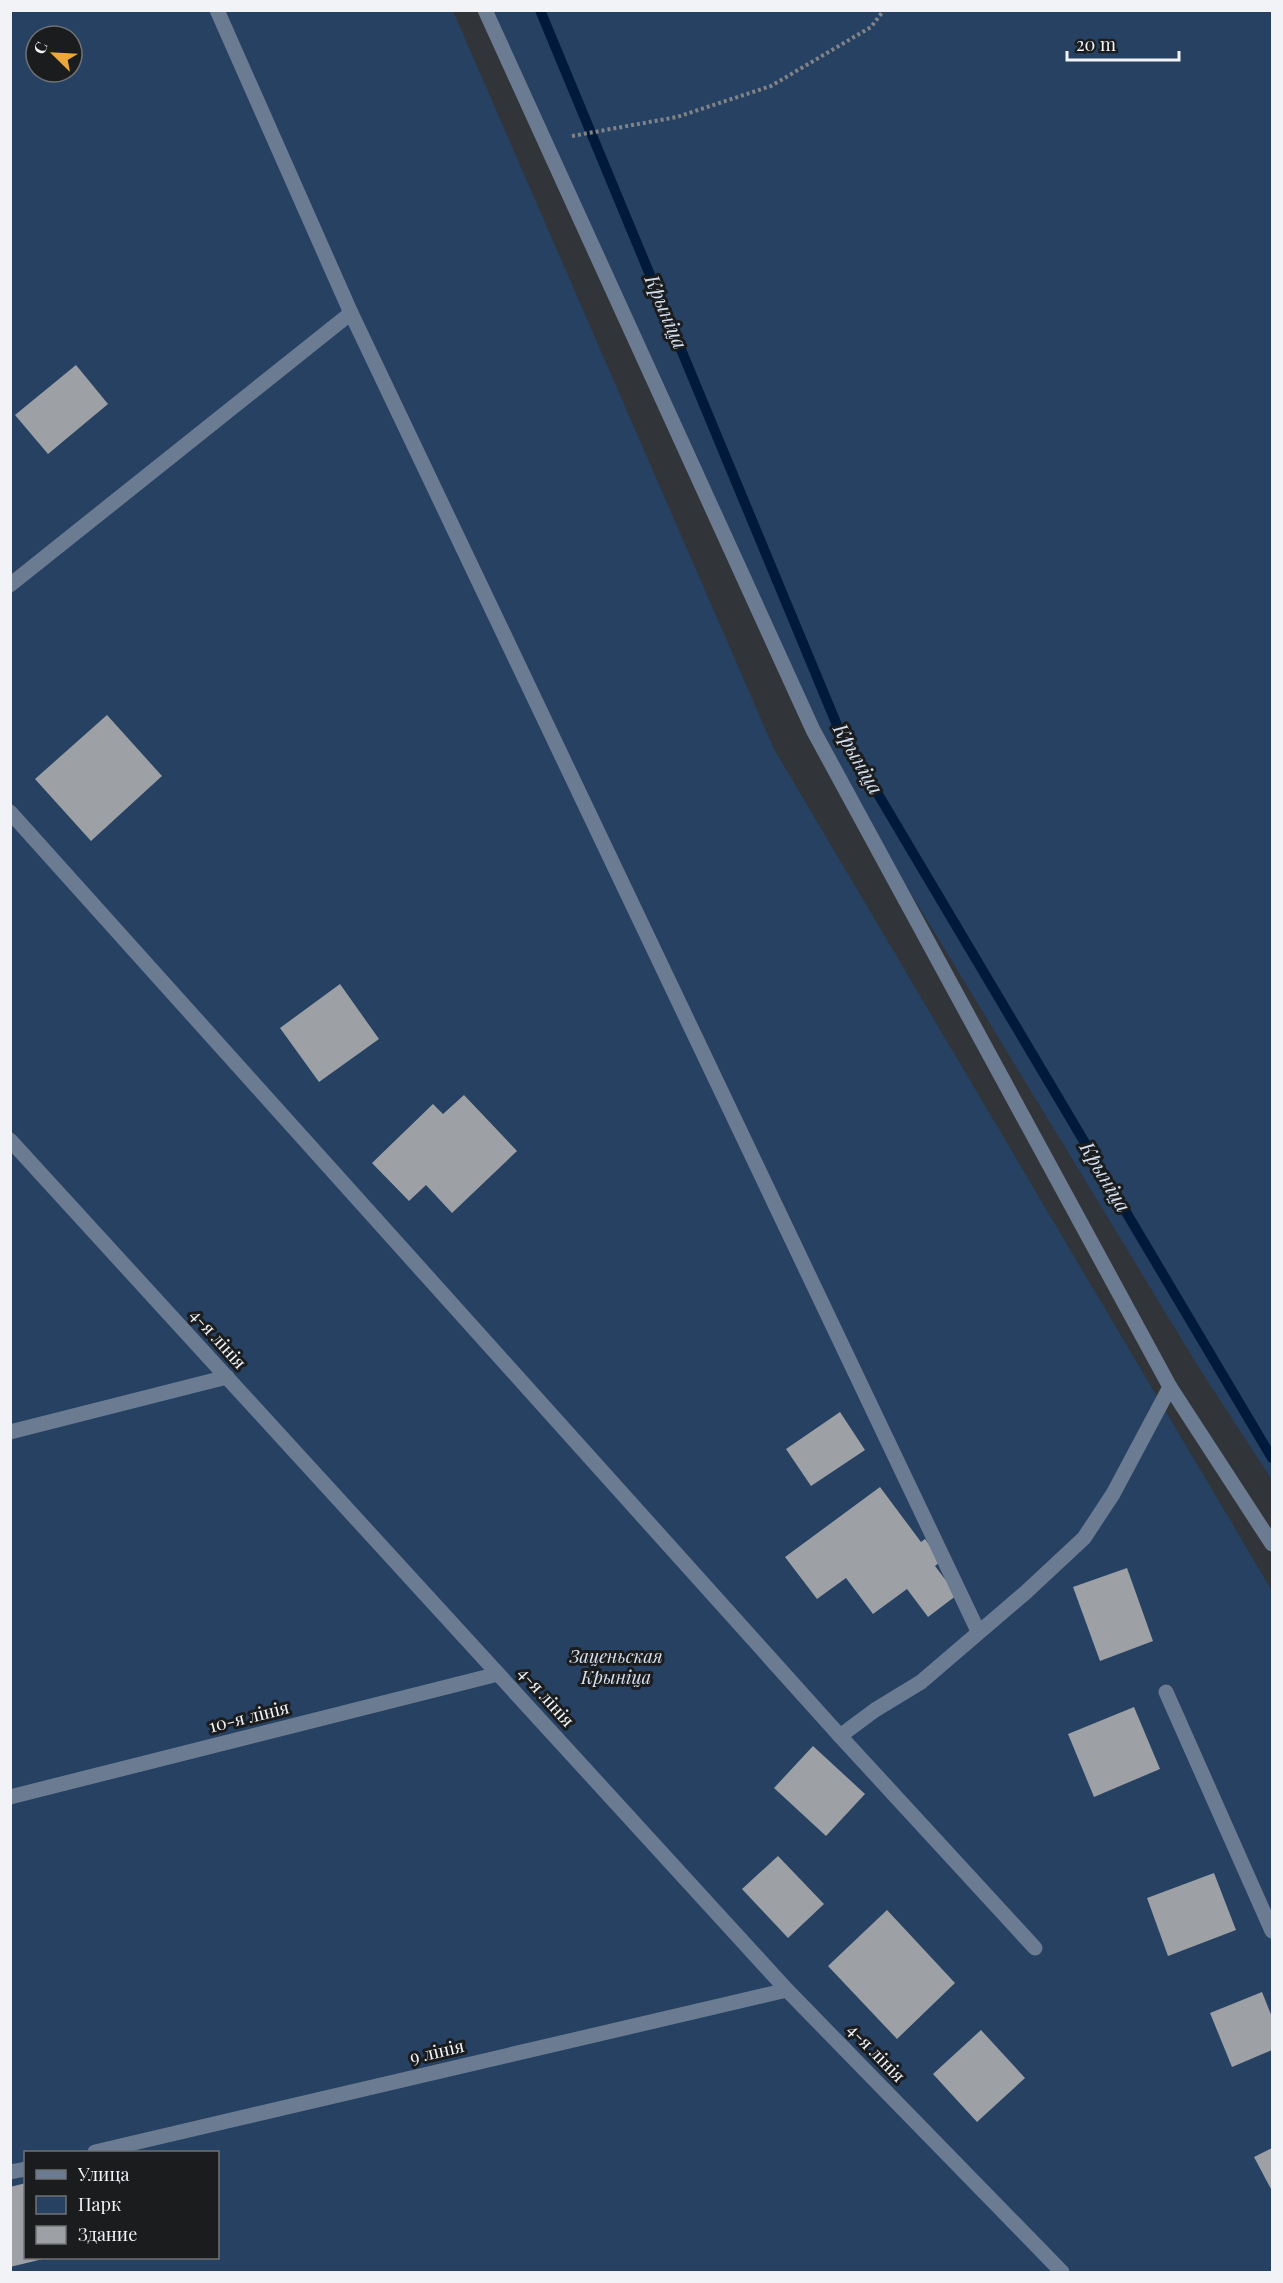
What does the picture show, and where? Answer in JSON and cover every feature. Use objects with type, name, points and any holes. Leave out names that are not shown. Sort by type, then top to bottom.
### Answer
[{"type":"street","points":[[217,10],[351,313],[978,1631]]},
{"type":"street","points":[[485,10],[813,730],[1170,1387],[1272,1544]]},
{"type":"street","points":[[10,585],[351,313]]},
{"type":"street","points":[[10,812],[840,1736],[1035,1948]]},
{"type":"street","name":"4-я лінія","points":[[10,1140],[787,1990],[1061,2272]]},
{"type":"street","points":[[10,1432],[227,1377]]},
{"type":"street","points":[[840,1736],[875,1710],[921,1682],[1025,1593],[1084,1538],[1113,1494],[1170,1387]]},
{"type":"street","name":"10-я лінія","points":[[10,1797],[498,1674]]},
{"type":"street","points":[[1166,1692],[1272,1931]]},
{"type":"street","name":"9 лінія","points":[[100,2151],[787,1990]]},
{"type":"path","points":[[544,140],[677,117],[771,86],[871,27],[884,10]]},
{"type":"green space","name":"Заценьская Крыніца","points":[[11,11],[453,11],[774,749],[1272,1591],[1272,2272],[11,2272]]},
{"type":"green space","points":[[490,11],[1272,11],[1272,1480],[1201,1371],[817,739]]},
{"type":"building","points":[[76,365],[108,404],[48,454],[15,415]]},
{"type":"building","points":[[107,715],[162,776],[91,841],[35,779]]},
{"type":"building","points":[[340,984],[379,1039],[319,1082],[280,1028]]},
{"type":"building","points":[[464,1095],[517,1151],[452,1213],[426,1185],[409,1201],[372,1163],[433,1104],[443,1114]]},
{"type":"building","points":[[840,1412],[865,1450],[811,1486],[786,1449]]},
{"type":"building","points":[[880,1487],[921,1542],[925,1539],[941,1561],[935,1566],[957,1595],[928,1617],[907,1589],[873,1614],[846,1578],[817,1599],[785,1557]]},
{"type":"building","points":[[1127,1568],[1153,1641],[1100,1661],[1073,1587]]},
{"type":"building","points":[[1134,1707],[1160,1769],[1094,1797],[1068,1734]]},
{"type":"building","points":[[813,1746],[865,1794],[826,1836],[774,1788]]},
{"type":"building","points":[[778,1856],[824,1904],[788,1938],[742,1889]]},
{"type":"building","points":[[1214,1873],[1236,1930],[1168,1956],[1147,1898]]},
{"type":"building","points":[[887,1910],[955,1983],[897,2039],[828,1966]]},
{"type":"building","points":[[1262,1992],[1272,2017],[1272,2050],[1232,2067],[1210,2013]]},
{"type":"building","points":[[981,2030],[1025,2078],[977,2122],[933,2074]]},
{"type":"building","points":[[1272,2148],[1272,2191],[1254,2157]]},
{"type":"building","points":[[24,2184],[24,2259],[43,2259],[10,2267],[10,2187]]},
{"type":"waterway","name":"Крыніца","points":[[540,10],[837,725],[1272,1458]]}]
